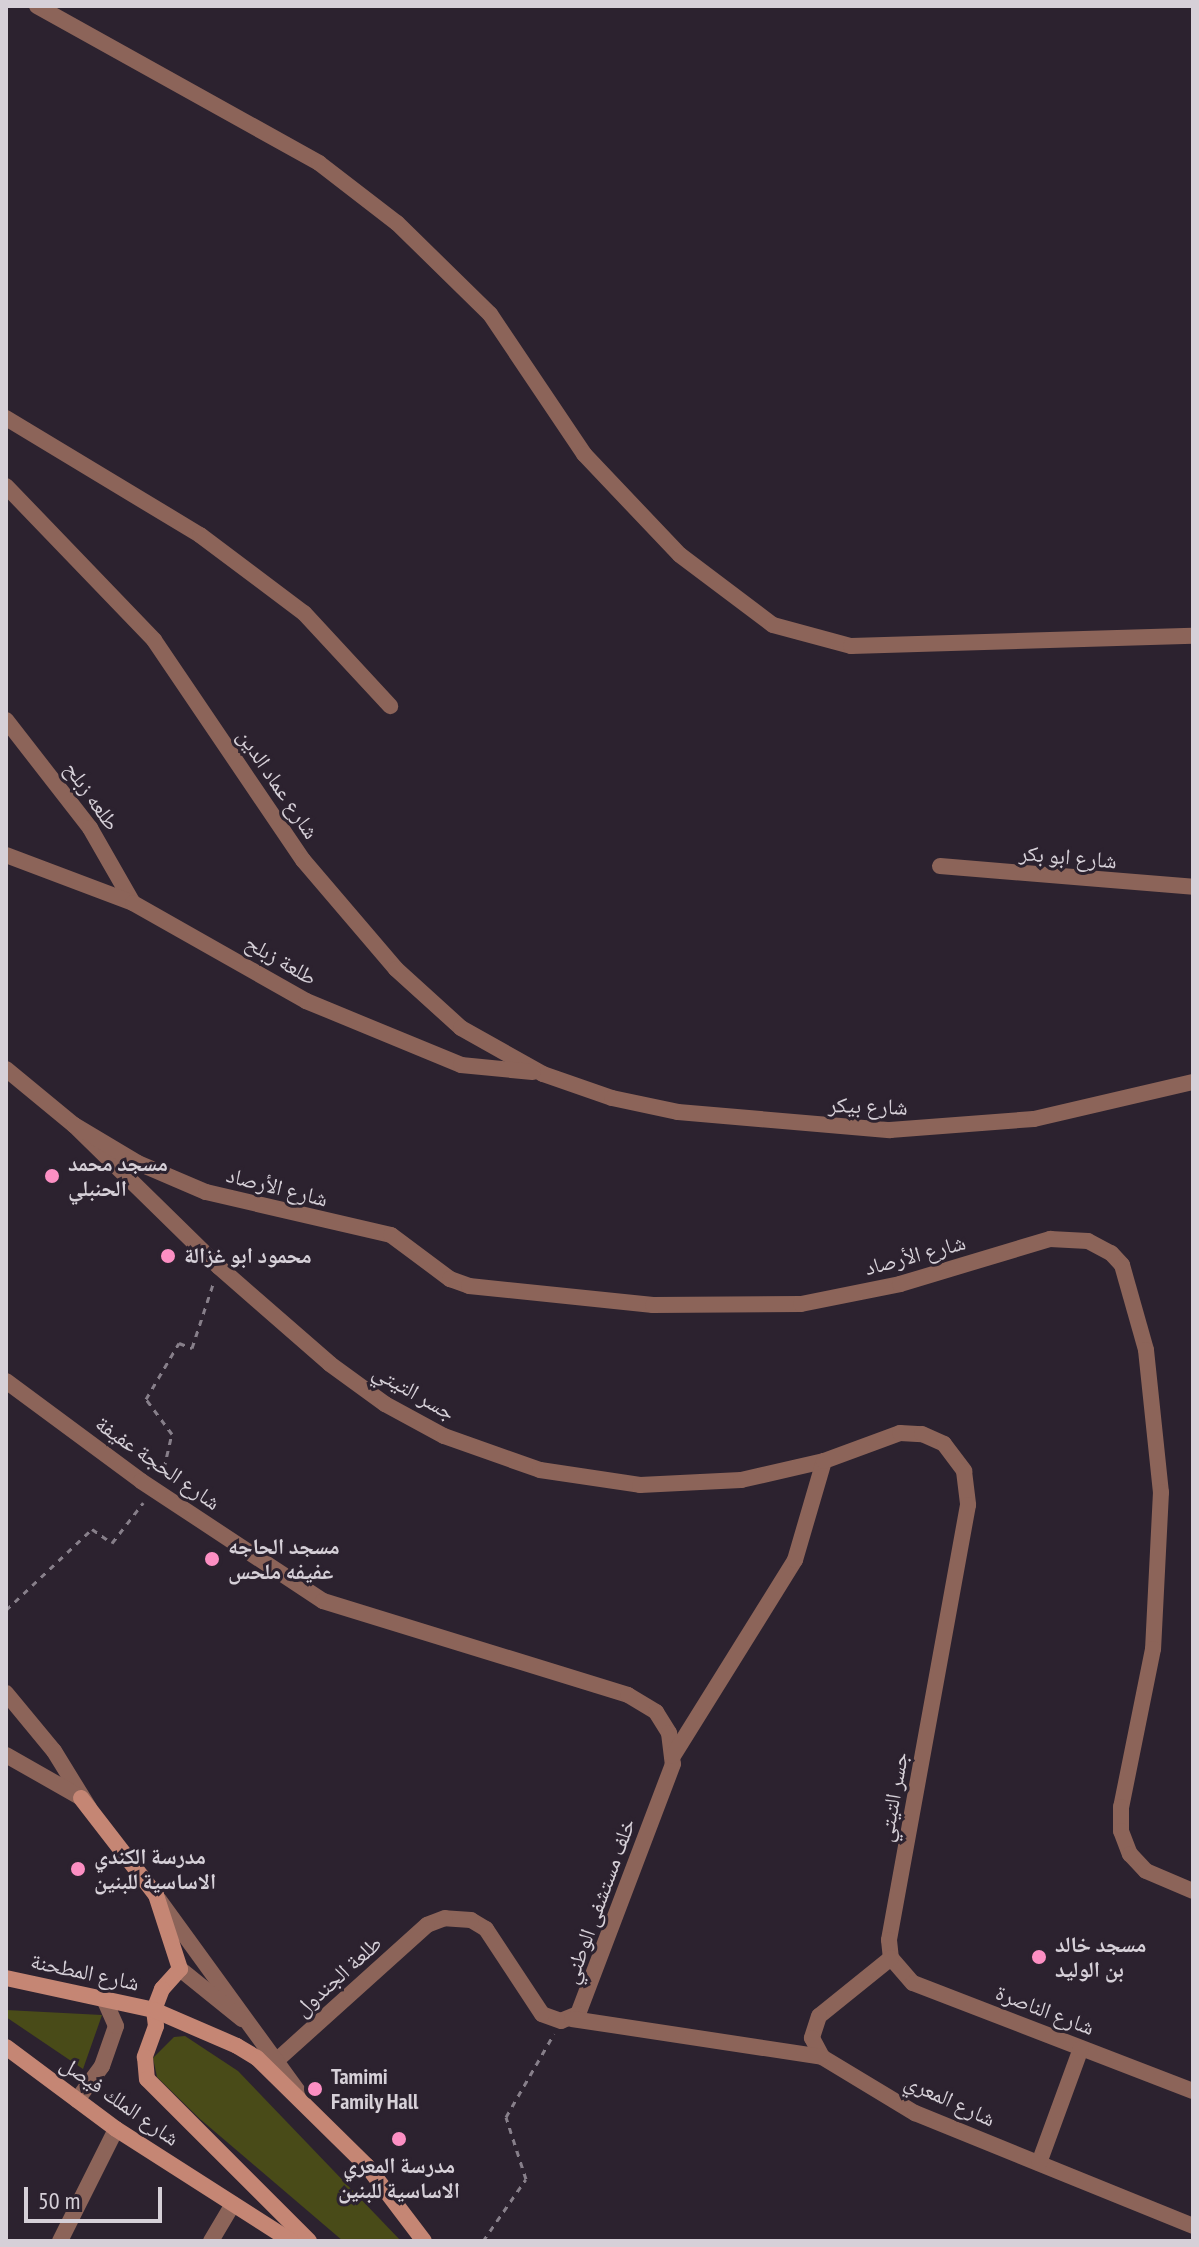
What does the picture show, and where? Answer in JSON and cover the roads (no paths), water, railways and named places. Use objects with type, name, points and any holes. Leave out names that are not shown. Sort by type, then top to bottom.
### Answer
[{"type":"main road","points":[[81,1798],[156,1895],[180,1969],[162,1989],[154,2010],[156,2026],[144,2068],[153,2089],[309,2241]]},
{"type":"main road","name":"شارع المطحنة","points":[[6,1978],[154,2010]]},
{"type":"main road","points":[[154,2010],[203,2027],[257,2058],[367,2166],[424,2241]]},
{"type":"main road","name":"شارع الملك فيصل","points":[[6,2047],[116,2129],[291,2241]]},
{"type":"street","points":[[37,6],[319,163],[397,223],[490,314],[584,454],[680,555],[773,625],[851,646],[1193,636]]},
{"type":"street","points":[[6,418],[200,535],[293,605],[390,706]]},
{"type":"street","name":"شارع عماد الدين","points":[[6,486],[154,640],[303,860],[396,969],[461,1028],[543,1074]]},
{"type":"street","name":"طلعه زبلح","points":[[6,720],[90,828],[133,903]]},
{"type":"street","name":"طلعة زبلح","points":[[6,855],[133,903],[306,1001],[461,1065],[543,1074]]},
{"type":"street","name":"شارع ابو بكر","points":[[940,866],[1193,887]]},
{"type":"street","points":[[6,1069],[74,1125]]},
{"type":"street","name":"شارع بيكر","points":[[543,1074],[612,1098],[678,1112],[890,1130],[1034,1119],[1193,1082]]},
{"type":"street","name":"جسر التيتي","points":[[74,1125],[219,1267],[385,1404],[444,1436],[507,1461],[573,1477],[674,1485],[752,1478],[824,1461],[886,1437],[922,1434],[952,1452],[968,1482],[889,1940],[891,1958]]},
{"type":"street","name":"شارع الأرصاد","points":[[74,1125],[138,1163],[206,1192],[391,1235],[450,1279],[469,1286],[653,1305],[801,1304],[900,1284],[1050,1239],[1088,1241],[1111,1253],[1122,1265],[1146,1350],[1161,1492],[1153,1649],[1121,1807],[1121,1831],[1130,1854],[1146,1871],[1193,1891]]},
{"type":"street","name":"شارع الحجة عفيفة","points":[[6,1381],[155,1490],[323,1601],[557,1673],[646,1704],[663,1722],[673,1756]]},
{"type":"street","name":"خلف مستشفى الوطني","points":[[427,1925],[454,1917],[486,1929],[542,2014],[566,2020],[583,2007],[673,1756],[795,1560],[824,1461]]},
{"type":"street","points":[[6,1693],[54,1751],[81,1798],[262,2035],[313,2114]]},
{"type":"street","points":[[6,1755],[81,1798]]},
{"type":"street","name":"طلعة الجندول","points":[[278,2059],[427,1925]]},
{"type":"street","points":[[822,2057],[812,2038],[819,2016],[891,1958]]},
{"type":"street","name":"شارع الناصرة","points":[[891,1958],[913,1983],[1193,2091]]},
{"type":"street","points":[[180,1969],[262,2035]]},
{"type":"street","points":[[6,1986],[43,1986]]},
{"type":"street","points":[[77,2100],[102,2066],[116,2026],[104,1999]]},
{"type":"street","points":[[566,2020],[822,2057]]},
{"type":"street","points":[[1039,2163],[1081,2048]]},
{"type":"street","name":"شارع المعري","points":[[822,2057],[915,2113],[1193,2226]]},
{"type":"street","points":[[60,2241],[116,2129]]},
{"type":"street","points":[[211,2241],[233,2204]]},
{"type":"place","name":"مسجد محمد الحنبلي","points":[[52,1176]]},
{"type":"place","name":"محمود ابو غزالة","points":[[168,1256]]},
{"type":"place","name":"مسجد الحاجه عفيفه ملحس","points":[[212,1559]]},
{"type":"place","name":"مدرسة الكندي الاساسية للبنين","points":[[78,1869]]},
{"type":"place","name":"مسجد خالد بن الوليد","points":[[1039,1957]]},
{"type":"place","name":"Tamimi Family Hall","points":[[315,2089]]},
{"type":"place","name":"مدرسة المعري الاساسية للبنين","points":[[399,2139]]}]
